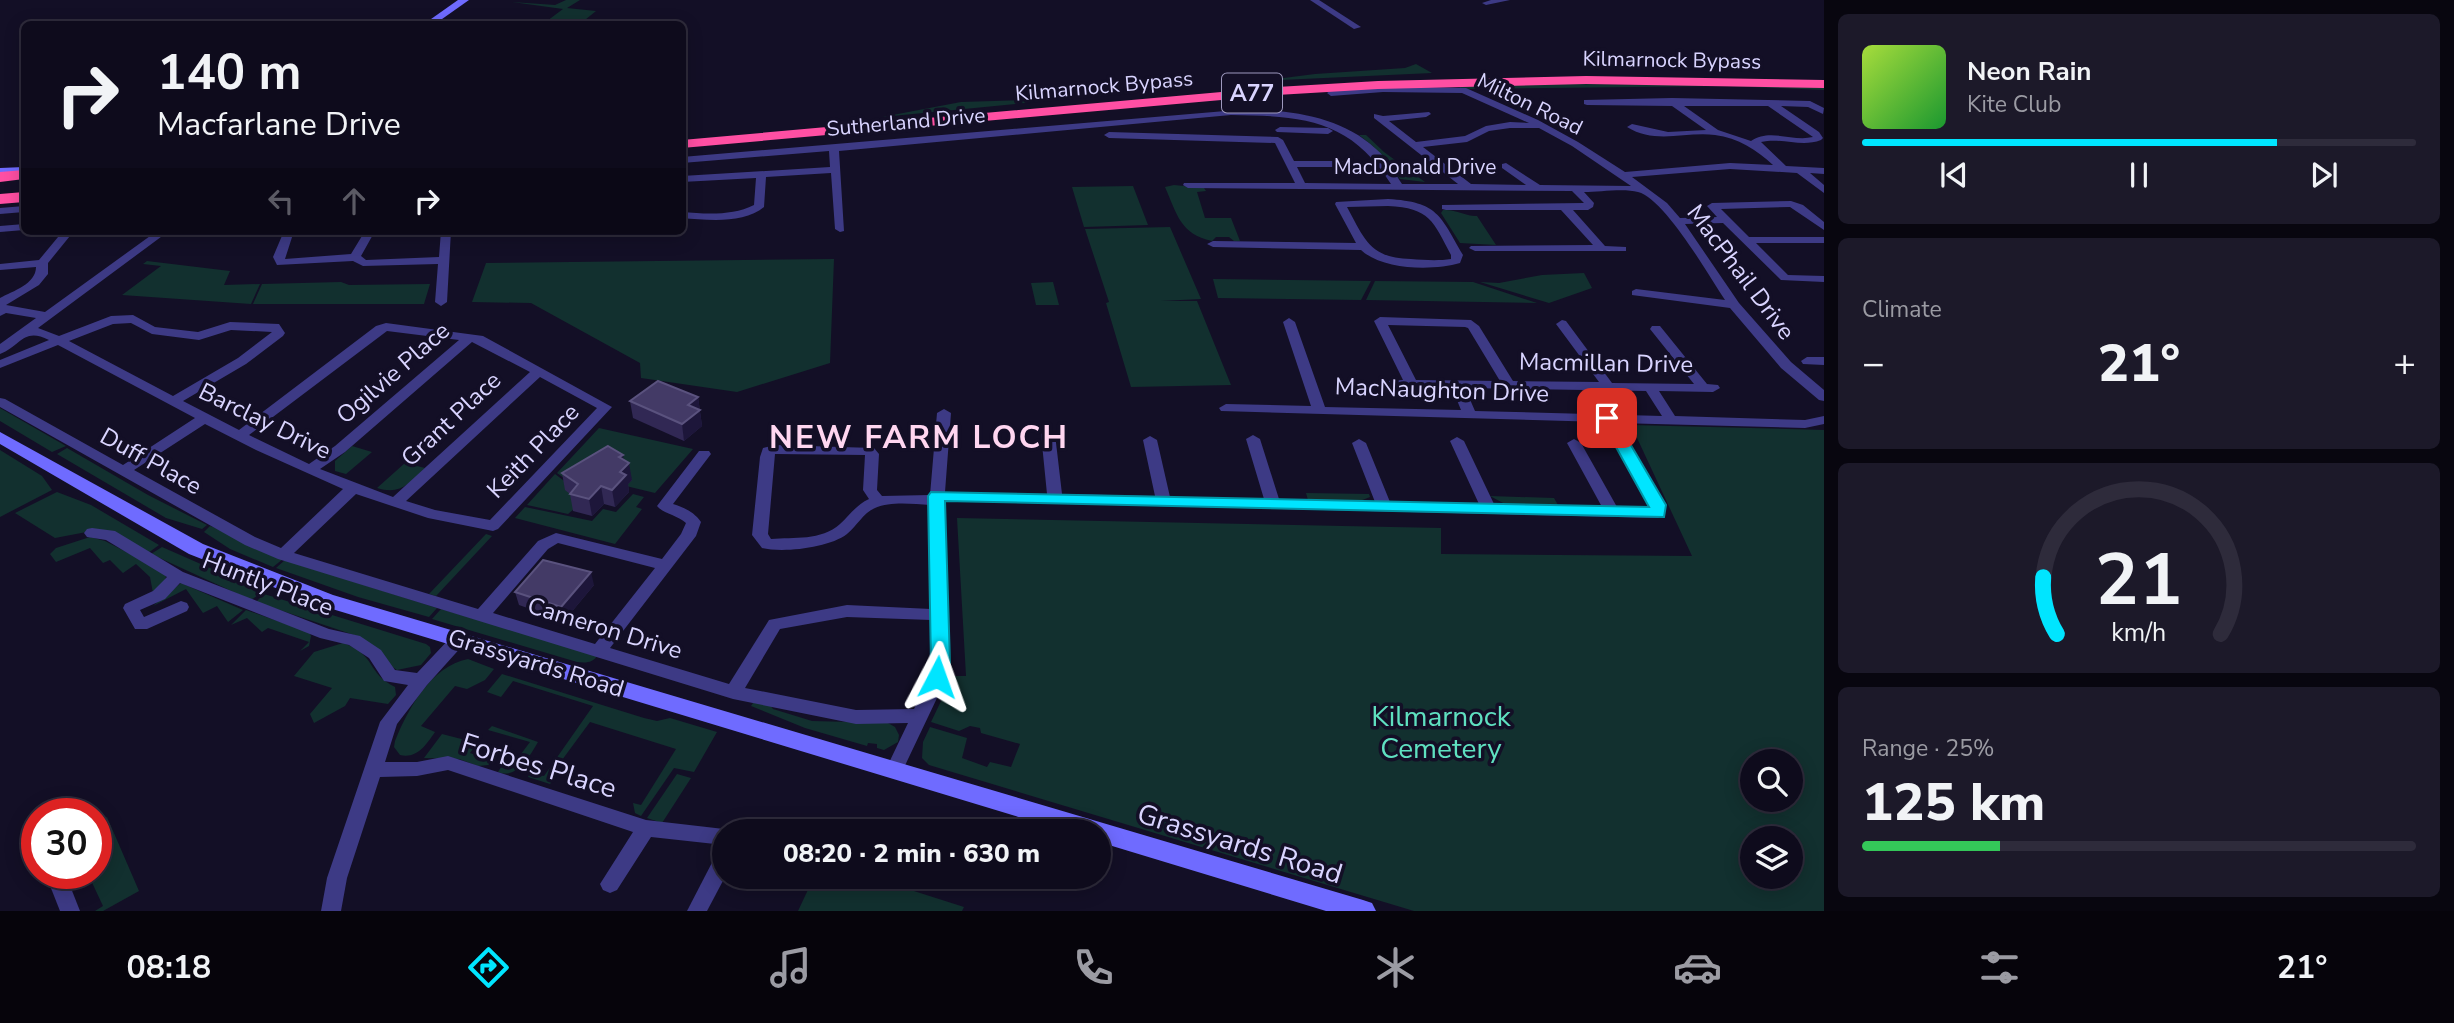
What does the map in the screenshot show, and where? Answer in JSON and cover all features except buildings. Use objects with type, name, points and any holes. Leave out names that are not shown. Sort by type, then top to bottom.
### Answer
[{"type":"highway","name":"Kilmarnock Bypass","points":[[686,138],[1372,80],[1581,75],[1824,82]]},
{"type":"highway","name":"Kilmarnock Bypass","points":[[686,144],[1264,92],[1378,85],[1586,80],[1824,82]]},
{"type":"highway","points":[[0,174],[21,173]]},
{"type":"highway","points":[[0,184],[21,183]]},
{"type":"highway","points":[[0,190],[21,188]]},
{"type":"highway","points":[[0,199],[21,197]]},
{"type":"main road","points":[[433,21],[464,0]]},
{"type":"main road","name":"Grassyards Road","points":[[0,437],[196,549],[326,600],[1055,819]]},
{"type":"main road","name":"Grassyards Road","points":[[1111,836],[1363,911]]},
{"type":"street","points":[[1314,0],[1357,27]]},
{"type":"street","points":[[1486,3],[1506,0]]},
{"type":"street","name":"Milton Road","points":[[1331,93],[1383,89],[1463,90],[1542,126],[1623,175]]},
{"type":"street","points":[[1672,101],[1715,132],[1758,145],[1783,169]]},
{"type":"street","points":[[1587,102],[1810,104],[1823,111]]},
{"type":"street","points":[[1758,145],[1756,141],[1765,137],[1798,142],[1818,138],[1770,103]]},
{"type":"street","name":"Sutherland Drive","points":[[686,160],[1231,112],[1261,112],[1294,115],[1331,125],[1358,139],[1374,152],[1398,186]]},
{"type":"street","points":[[1426,114],[1379,117],[1467,186]]},
{"type":"street","points":[[1415,145],[1467,139],[1486,129],[1510,125],[1542,126]]},
{"type":"street","points":[[1632,127],[1668,135],[1715,132]]},
{"type":"street","points":[[1278,131],[1301,186]]},
{"type":"street","points":[[1109,135],[1328,131]]},
{"type":"street","points":[[834,148],[840,229]]},
{"type":"street","points":[[1291,164],[1360,164]]},
{"type":"street","points":[[1506,166],[1536,187]]},
{"type":"street","points":[[1623,175],[1730,166],[1824,171]]},
{"type":"street","points":[[686,179],[835,170]]},
{"type":"street","points":[[1800,170],[1824,190]]},
{"type":"street","points":[[686,215],[701,217],[750,212],[759,206],[761,173]]},
{"type":"street","name":"MacPhail Drive","points":[[1623,175],[1677,220],[1734,305],[1786,365],[1824,397]]},
{"type":"street","name":"MacDonald Drive","points":[[1188,185],[1642,189]]},
{"type":"street","points":[[1372,187],[1382,204]]},
{"type":"street","points":[[1446,207],[1469,211],[1589,205],[1574,187]]},
{"type":"street","points":[[1340,204],[1382,204],[1422,207],[1433,215],[1457,255],[1456,261],[1385,262],[1370,254],[1340,204]]},
{"type":"street","points":[[1821,225],[1800,207],[1791,204],[1712,206],[1785,278],[1824,279]]},
{"type":"street","points":[[1564,208],[1602,249]]},
{"type":"street","points":[[0,211],[21,209]]},
{"type":"street","points":[[1677,220],[1724,220]]},
{"type":"street","points":[[0,229],[21,227]]},
{"type":"street","points":[[47,316],[2,310],[0,306],[2,302],[35,283],[42,274],[42,263],[66,235]]},
{"type":"street","points":[[0,350],[158,235]]},
{"type":"street","points":[[287,235],[279,257],[281,263],[355,257],[363,264],[442,260]]},
{"type":"street","points":[[355,257],[368,235]]},
{"type":"street","points":[[441,302],[445,235]]},
{"type":"street","points":[[1745,240],[1824,240]]},
{"type":"street","points":[[1213,244],[1365,247]]},
{"type":"street","points":[[1475,248],[1498,252],[1622,249]]},
{"type":"street","points":[[0,267],[42,263]]},
{"type":"street","points":[[1636,293],[1734,305]]},
{"type":"street","points":[[0,364],[111,320],[133,320],[152,330],[199,336],[230,326],[275,327],[279,333],[242,361],[174,401]]},
{"type":"street","points":[[1411,384],[1380,321],[1467,323],[1473,326],[1509,385]]},
{"type":"street","points":[[1289,322],[1319,409]]},
{"type":"street","points":[[1562,324],[1608,386]]},
{"type":"street","points":[[240,436],[382,328],[397,327],[470,337],[488,343],[539,371]]},
{"type":"street","name":"Macmillan Drive","points":[[1393,384],[1708,387],[1656,329]]},
{"type":"street","name":"Barclay Drive","points":[[29,331],[42,332],[203,419],[353,488],[395,503],[493,526]]},
{"type":"street","name":"Ogilvie Place","points":[[311,469],[340,449],[470,337]]},
{"type":"street","points":[[1807,361],[1824,361]]},
{"type":"street","name":"Keith Place","points":[[493,526],[605,407],[539,371]]},
{"type":"street","name":"Grant Place","points":[[395,503],[539,371]]},
{"type":"street","points":[[1457,384],[1469,414]]},
{"type":"street","points":[[1648,386],[1671,420]]},
{"type":"street","name":"Duff Place","points":[[0,402],[250,541],[283,555]]},
{"type":"street","name":"MacNaughton Drive","points":[[1226,408],[1805,424],[1824,420]]},
{"type":"street","points":[[894,771],[937,677],[940,663],[937,498],[944,413]]},
{"type":"street","points":[[878,501],[870,491],[872,454],[869,451],[768,451],[760,535],[762,541],[767,544],[831,538],[854,516],[878,501],[937,498],[1658,513],[1657,505],[1607,418]]},
{"type":"street","points":[[123,471],[203,419]]},
{"type":"street","points":[[1048,434],[1055,499]]},
{"type":"street","points":[[1253,439],[1273,504]]},
{"type":"street","points":[[1150,440],[1164,502]]},
{"type":"street","points":[[1457,441],[1489,510]]},
{"type":"street","points":[[1359,443],[1384,506]]},
{"type":"street","points":[[1574,443],[1613,513]]},
{"type":"street","points":[[599,651],[688,536],[694,522],[685,514],[664,506],[704,454]]},
{"type":"street","points":[[283,555],[353,488]]},
{"type":"street","name":"Huntly Place","points":[[92,533],[110,535],[177,576],[326,634],[354,640],[375,654],[390,676],[421,680]]},
{"type":"street","points":[[481,616],[543,545],[556,538],[665,565]]},
{"type":"street","name":"Cameron Drive","points":[[283,555],[733,692],[856,717],[919,716]]},
{"type":"street","points":[[177,576],[159,595],[131,608],[141,625],[181,607]]},
{"type":"street","points":[[733,692],[775,624],[847,611],[939,615]]},
{"type":"street","points":[[331,911],[337,878],[389,722],[421,680],[458,640]]},
{"type":"street","name":"Forbes Place","points":[[372,770],[417,769],[448,763],[646,828],[712,835]]},
{"type":"street","points":[[610,884],[646,828]]},
{"type":"street","points":[[697,911],[712,882]]},
{"type":"street","points":[[61,889],[70,911]]},
{"type":"green space","points":[[566,0],[580,0],[567,8],[596,11],[584,21],[547,21],[563,9],[512,2],[555,5]]},
{"type":"green space","points":[[1416,64],[1432,73],[1259,81],[1405,68]]},
{"type":"green space","points":[[1453,83],[1824,86],[1824,90],[1727,86],[1462,89]]},
{"type":"green space","points":[[1137,92],[882,117],[961,102],[1056,99]]},
{"type":"green space","points":[[1359,135],[1366,135],[1425,182],[1400,179],[1373,146]]},
{"type":"green space","points":[[1174,185],[1204,188],[1206,191],[1197,192],[1205,218],[1231,218],[1240,241],[1229,237],[1216,237],[1212,241],[1201,238],[1186,228],[1165,187]]},
{"type":"green space","points":[[1133,186],[1148,225],[1084,227],[1072,187]]},
{"type":"green space","points":[[1443,210],[1477,216],[1496,245],[1460,243],[1441,213]]},
{"type":"green space","points":[[1170,227],[1201,299],[1161,301],[1197,301],[1231,385],[1131,387],[1106,303],[1109,302],[1085,229]]},
{"type":"green space","points":[[834,259],[830,363],[737,392],[641,378],[640,363],[531,303],[472,302],[486,263]]},
{"type":"green space","points":[[147,261],[230,271],[224,285],[260,284],[251,304],[122,295],[161,266],[143,264]]},
{"type":"green space","points":[[1584,273],[1592,288],[1549,303],[1480,282],[1499,283],[1542,275]]},
{"type":"green space","points":[[1213,279],[1371,281],[1361,300],[1218,298]]},
{"type":"green space","points":[[1375,281],[1473,282],[1537,303],[1366,300]]},
{"type":"green space","points":[[341,282],[349,285],[430,284],[424,304],[253,304],[262,284]]},
{"type":"green space","points":[[1053,282],[1059,305],[1036,305],[1031,283]]},
{"type":"green space","points":[[0,408],[66,446],[52,452],[0,421]]},
{"type":"green space","name":"Kilmarnock Cemetery","points":[[1631,425],[1824,430],[1824,911],[1414,911],[929,765],[922,758],[923,742],[930,727],[967,738],[962,758],[987,767],[990,762],[1011,767],[1020,744],[981,733],[980,728],[970,726],[959,731],[931,722],[953,676],[966,676],[957,518],[1441,528],[1441,554],[1692,556]]},
{"type":"green space","points":[[599,428],[693,449],[655,493],[626,486],[631,481],[574,485],[557,473]]},
{"type":"green space","points":[[352,446],[372,452],[346,474],[335,471],[335,461]]},
{"type":"green space","points":[[67,448],[148,495],[207,525],[202,529],[166,518],[57,454]]},
{"type":"green space","points":[[0,450],[42,476],[52,490],[0,517]]},
{"type":"green space","points":[[405,463],[425,468],[404,487],[392,490],[377,488]]},
{"type":"green space","points":[[555,474],[572,487],[582,502],[568,514],[527,505]]},
{"type":"green space","points":[[57,492],[91,505],[159,545],[148,553],[97,530],[55,538],[15,513]]},
{"type":"green space","points":[[1306,493],[1369,494],[1370,497],[1360,501],[1308,500]]},
{"type":"green space","points":[[633,494],[644,497],[636,507],[642,509],[615,544],[515,518],[525,507],[592,521],[603,509],[616,512]]},
{"type":"green space","points":[[1490,496],[1554,498],[1558,505],[1505,504]]},
{"type":"green space","points":[[210,526],[283,559],[273,567],[230,549],[204,532]]},
{"type":"green space","points":[[486,534],[492,536],[436,596],[429,594]]},
{"type":"green space","points":[[90,537],[105,541],[165,572],[161,591],[153,593],[150,577],[136,564],[123,573],[110,560],[103,563],[90,548],[56,562],[50,554],[56,548]]},
{"type":"green space","points":[[162,547],[260,590],[261,593],[251,600],[151,554]]},
{"type":"green space","points":[[285,560],[437,608],[429,617],[358,597],[276,568]]},
{"type":"green space","points":[[181,583],[243,610],[228,622],[217,606],[203,613],[186,589],[153,606]]},
{"type":"green space","points":[[264,594],[426,644],[431,653],[421,665],[397,670],[357,636],[256,602]]},
{"type":"green space","points":[[441,609],[598,655],[589,662],[577,662],[432,619]]},
{"type":"green space","points":[[246,610],[309,632],[311,636],[309,646],[300,651],[309,642],[268,628],[262,632],[247,618],[231,625]]},
{"type":"green space","points":[[343,643],[361,653],[379,676],[395,687],[396,695],[388,704],[350,698],[345,706],[314,723],[310,714],[332,688],[294,676],[314,652]]},
{"type":"green space","points":[[468,659],[494,669],[485,680],[467,689],[455,686],[421,726],[435,732],[428,742],[416,753],[400,755],[394,747],[395,741],[422,691],[443,670]]},
{"type":"green space","points":[[502,674],[644,718],[657,721],[670,718],[717,732],[694,772],[674,768],[641,816],[635,813],[633,803],[641,805],[676,749],[590,722],[551,775],[555,778],[550,784],[528,777],[530,773],[544,776],[593,706],[513,681],[501,697],[487,692]]},
{"type":"green space","points":[[755,700],[770,705],[773,709],[812,721],[888,723],[895,727],[899,735],[898,742],[884,750],[877,748],[877,744],[868,743],[867,746],[805,728],[751,706]]},
{"type":"green space","points":[[492,726],[538,742],[522,765],[511,773],[498,772],[503,764],[506,767],[512,766],[530,742],[488,730]]},
{"type":"green space","points":[[442,734],[477,743],[470,753],[493,761],[488,765],[478,766],[459,759],[424,758]]},
{"type":"green space","points":[[677,774],[691,778],[662,823],[647,818]]},
{"type":"green space","points":[[112,829],[139,891],[103,911],[95,911],[103,906],[95,889],[112,889]]},
{"type":"green space","points":[[808,889],[908,889],[964,907],[962,911],[798,911]]},
{"type":"district","name":"NEW FARM LOCH","points":[[919,437]]},
{"type":"route","points":[[937,677],[940,663],[937,496],[1658,513],[1657,505],[1607,418]]}]
